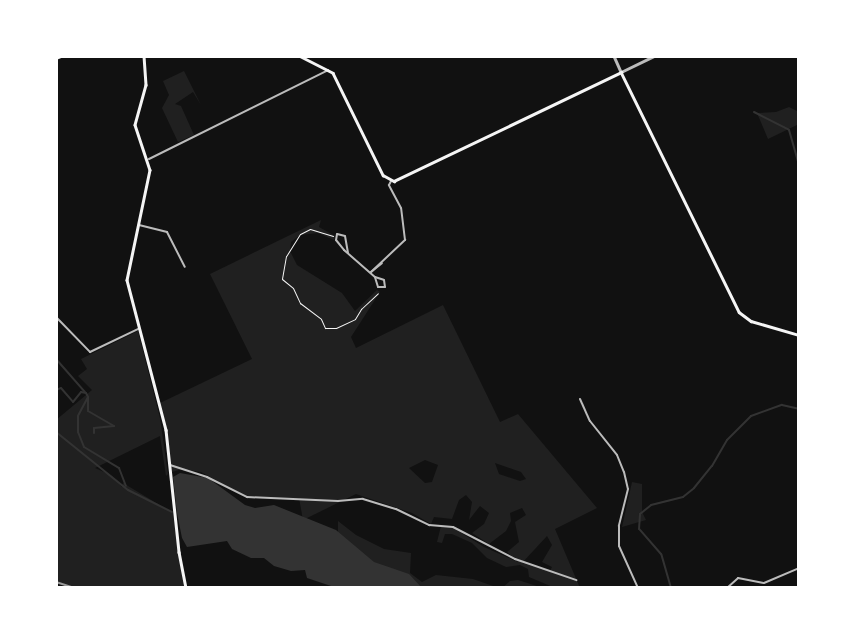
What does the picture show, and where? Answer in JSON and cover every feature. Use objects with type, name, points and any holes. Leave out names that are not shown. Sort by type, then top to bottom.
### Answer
[{"type":"main road","points":[[56,58],[61,56]]},
{"type":"main road","points":[[144,56],[146,85],[135,125],[149,159],[150,172],[127,278],[164,423],[186,588]]},
{"type":"main road","points":[[300,56],[329,70],[383,175],[391,181],[402,179],[621,72],[738,310],[749,321],[799,335]]},
{"type":"street","points":[[614,56],[621,72],[654,56]]},
{"type":"street","points":[[149,159],[329,70]]},
{"type":"street","points":[[371,272],[403,243],[406,235],[401,208],[389,185],[391,181]]},
{"type":"street","points":[[138,224],[167,232],[185,267]]},
{"type":"street","points":[[348,253],[344,235],[338,234],[336,238],[348,253],[371,272],[382,289],[385,287],[384,281],[375,277]]},
{"type":"street","points":[[56,317],[90,352],[139,329]]},
{"type":"street","points":[[580,399],[590,421],[617,455],[624,472],[628,489],[619,527],[619,546],[638,588]]},
{"type":"street","points":[[169,465],[208,477],[247,496],[338,501],[363,499],[396,509],[428,525],[453,527],[517,560],[576,580]]},
{"type":"street","points":[[727,588],[738,578],[764,583],[799,568]]},
{"type":"path","points":[[336,238],[310,229],[300,234],[292,243],[286,256],[282,279],[293,288],[300,303],[321,318],[325,328],[336,328],[355,319],[360,309],[382,289]]},
{"type":"shaded area","points":[[184,71],[201,105],[193,92],[175,104],[181,106],[194,135],[178,142],[162,108],[169,95],[163,81]]},
{"type":"shaded area","points":[[789,107],[799,112],[799,124],[768,139],[757,113],[776,112]]},
{"type":"shaded area","points":[[321,220],[319,227],[335,236],[334,240],[318,233],[300,235],[291,242],[290,251],[297,265],[342,293],[355,311],[377,290],[380,292],[351,337],[356,348],[443,305],[500,422],[518,414],[597,508],[555,529],[580,588],[555,588],[529,577],[528,569],[520,565],[506,567],[487,558],[472,543],[452,534],[445,534],[442,543],[437,542],[441,526],[450,526],[484,547],[518,562],[507,552],[519,542],[515,522],[526,515],[522,508],[510,513],[511,521],[506,531],[489,544],[472,533],[484,524],[489,513],[480,506],[469,520],[472,502],[466,495],[459,500],[452,519],[434,517],[431,524],[412,513],[356,494],[303,520],[299,498],[249,498],[201,472],[182,469],[172,472],[160,403],[252,359],[210,274]],"holes":[[[425,460],[438,465],[432,482],[425,483],[409,468]],[[495,463],[521,472],[526,479],[520,481],[499,474]],[[547,536],[552,545],[542,562],[552,567],[550,571],[522,563]]]},
{"type":"shaded area","points":[[138,331],[160,418],[168,474],[166,476],[160,436],[95,468],[111,475],[122,487],[123,483],[173,513],[184,588],[76,588],[56,582],[56,420],[92,390],[78,376],[87,369],[81,359]]},
{"type":"shaded area","points":[[180,473],[208,478],[245,505],[255,508],[274,505],[336,530],[374,562],[409,574],[422,588],[337,588],[307,578],[305,570],[291,571],[274,566],[264,558],[251,558],[232,549],[227,541],[187,547],[182,538],[177,513],[173,477]]},
{"type":"shaded area","points":[[632,482],[642,484],[642,512],[646,520],[622,527]]},
{"type":"shaded area","points":[[338,521],[356,535],[384,549],[411,553],[410,573],[422,582],[436,575],[473,579],[499,588],[382,588],[338,544]]},
{"type":"shaded area","points":[[518,580],[543,588],[502,588],[510,581]]},
{"type":"waterway","points":[[754,112],[789,130],[799,165]]},
{"type":"waterway","points":[[56,359],[85,392]]},
{"type":"waterway","points":[[56,390],[61,388],[73,402],[81,392],[86,393],[88,397],[78,416],[78,432],[84,447],[119,468],[126,486]]},
{"type":"waterway","points":[[88,397],[88,411],[114,426],[94,428],[94,433]]},
{"type":"waterway","points":[[671,588],[661,554],[639,529],[640,514],[651,505],[683,497],[694,488],[712,466],[727,440],[751,416],[782,405],[799,409]]},
{"type":"waterway","points":[[56,432],[128,490],[172,512]]},
{"type":"railway","points":[[56,582],[75,588]]}]
